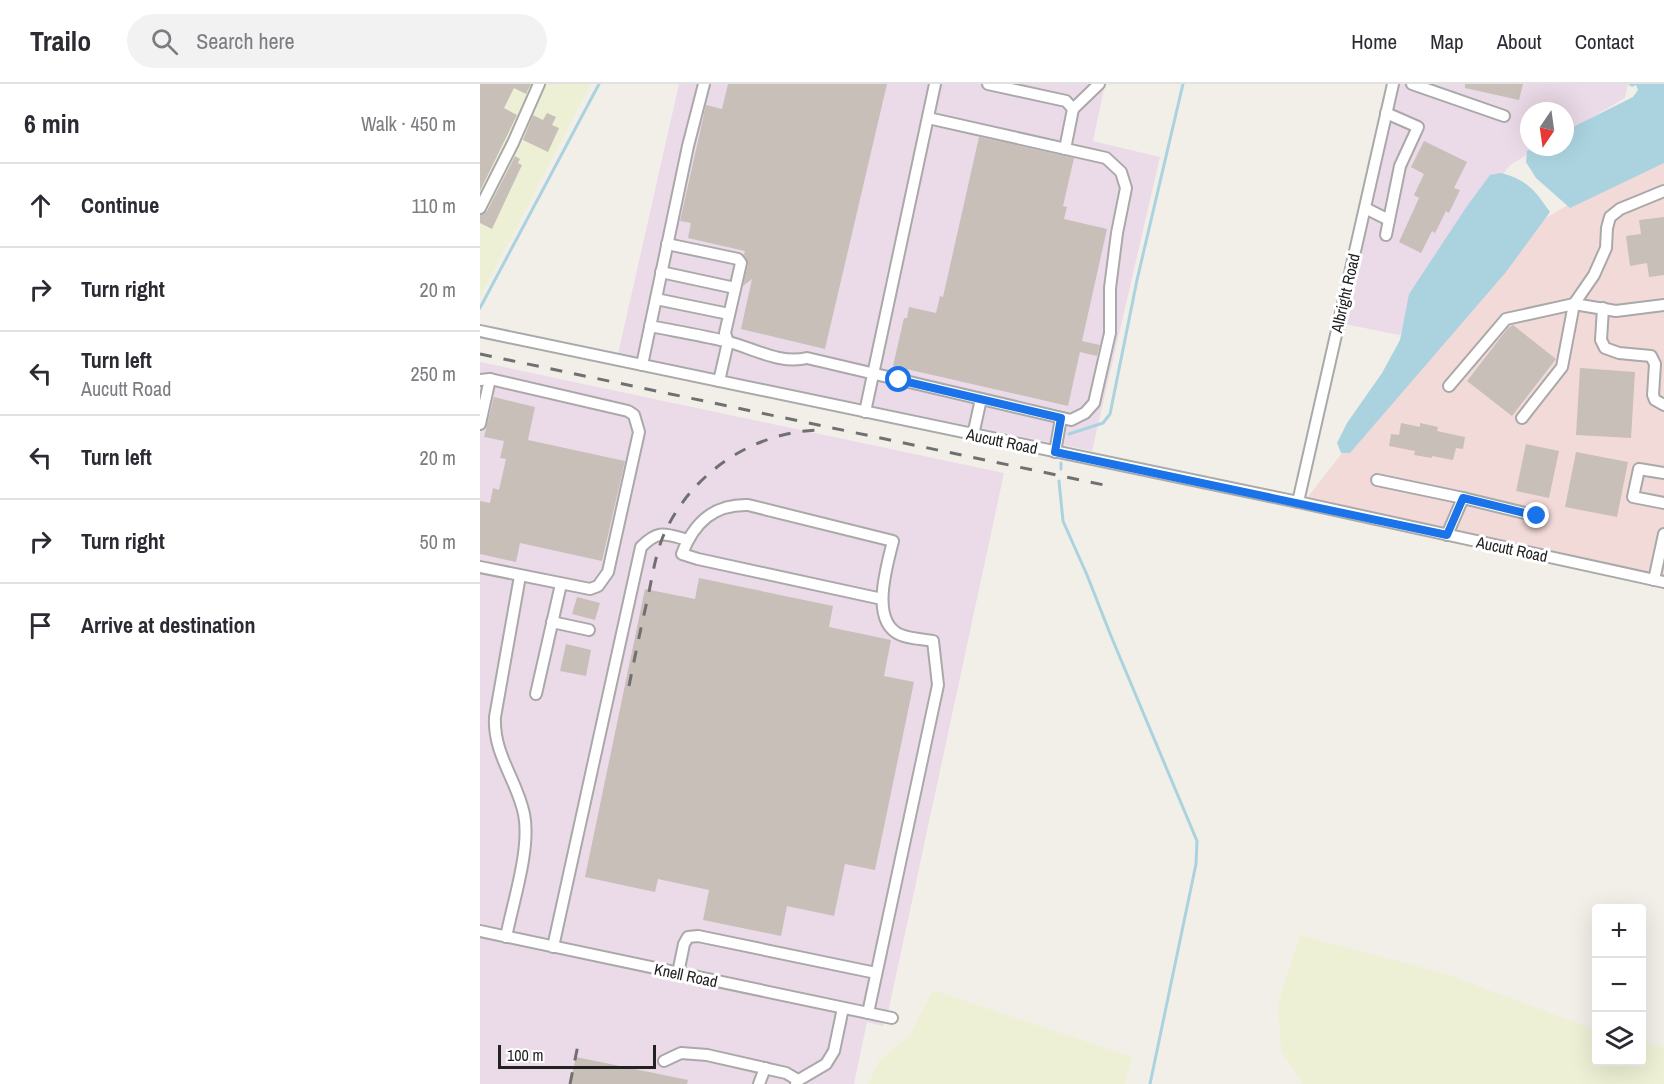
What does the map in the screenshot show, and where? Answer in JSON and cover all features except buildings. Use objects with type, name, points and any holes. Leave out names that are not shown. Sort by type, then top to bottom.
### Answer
[{"type":"street","points":[[480,208],[513,143],[539,84]]},
{"type":"street","points":[[642,365],[688,146],[704,84]]},
{"type":"street","points":[[865,412],[935,84]]},
{"type":"street","points":[[988,84],[1066,101],[1073,109]]},
{"type":"street","points":[[1065,149],[1073,109],[1099,84]]},
{"type":"street","name":"Albright Road","points":[[1298,502],[1393,84]]},
{"type":"street","points":[[1412,84],[1504,116]]},
{"type":"street","points":[[1386,113],[1418,128],[1400,166],[1386,235]]},
{"type":"street","points":[[650,326],[728,342],[756,352],[797,361],[807,358],[1071,420],[1085,413],[1094,403],[1110,333],[1110,288],[1126,188],[1121,172],[1106,158],[928,118]]},
{"type":"street","points":[[1522,418],[1562,367],[1574,304],[1594,275],[1606,248],[1610,217],[1620,209],[1664,191]]},
{"type":"street","points":[[1365,208],[1389,220]]},
{"type":"street","points":[[667,244],[738,259],[741,263],[725,333],[728,342],[719,381]]},
{"type":"street","points":[[661,272],[735,288]]},
{"type":"street","points":[[656,299],[729,314]]},
{"type":"street","points":[[1449,386],[1506,319],[1574,304],[1616,310],[1664,304]]},
{"type":"street","points":[[1603,308],[1601,340],[1605,348],[1619,353],[1651,356],[1655,364],[1653,395],[1655,400],[1664,405]]},
{"type":"street","name":"Aucutt Road","points":[[480,332],[1298,502],[1659,581]]},
{"type":"street","points":[[480,424],[485,380],[628,411],[638,422],[639,432],[608,572],[598,586],[590,589],[480,567]]},
{"type":"street","points":[[974,435],[981,399]]},
{"type":"street","points":[[1055,452],[1061,418]]},
{"type":"street","points":[[1664,473],[1639,468],[1633,497],[1664,503]]},
{"type":"street","points":[[1377,480],[1537,516]]},
{"type":"street","points":[[1447,535],[1463,498]]},
{"type":"street","points":[[868,1013],[938,685],[933,641],[901,635],[890,628],[883,612],[882,599],[893,541],[748,505],[732,504],[709,515],[688,540],[682,554],[882,599]]},
{"type":"street","points":[[553,947],[641,548],[652,537],[665,534],[688,540]]},
{"type":"street","points":[[1659,581],[1664,534]]},
{"type":"street","points":[[506,937],[524,854],[525,827],[522,806],[503,764],[496,741],[495,717],[520,576]]},
{"type":"street","points":[[536,694],[561,584]]},
{"type":"street","points":[[552,622],[589,630]]},
{"type":"street","name":"Knell Road","points":[[480,932],[892,1018]]},
{"type":"street","points":[[678,973],[684,944],[688,937],[698,936],[876,973]]},
{"type":"street","points":[[664,1061],[681,1053],[707,1055],[786,1073],[797,1082],[826,1064],[834,1051],[843,1008]]},
{"type":"street","points":[[759,1084],[765,1068]]},
{"type":"shaded area","points":[[679,84],[1105,84],[1093,141],[1160,157],[1092,451],[618,354]]},
{"type":"shaded area","points":[[1398,84],[1628,84],[1625,98],[1574,128],[1574,102],[1520,102],[1520,156],[1526,156],[1510,165],[1420,283],[1400,335],[1344,324]]},
{"type":"shaded area","points":[[1664,149],[1664,575],[1307,498],[1420,353],[1542,220]]},
{"type":"shaded area","points":[[480,362],[1004,473],[889,1008],[883,1026],[867,1022],[854,1084],[480,1084]]},
{"type":"green space","points":[[480,84],[591,84],[480,297]]},
{"type":"green space","points":[[1300,935],[1446,974],[1592,1029],[1592,1066],[1646,1066],[1646,1043],[1664,1048],[1664,1084],[1303,1084],[1281,1051],[1278,1004]]},
{"type":"green space","points":[[933,990],[1132,1057],[1125,1084],[868,1084],[879,1061],[910,1035]]},
{"type":"water","points":[[1628,84],[1664,84],[1664,163],[1570,208],[1536,178],[1526,162],[1527,156],[1574,156],[1574,126],[1633,97],[1638,90],[1636,85],[1632,87]]},
{"type":"water","points":[[1501,173],[1518,179],[1530,187],[1550,212],[1506,272],[1350,453],[1341,453],[1337,443],[1347,423],[1382,373],[1400,340],[1409,294],[1490,175]]},
{"type":"waterway","points":[[480,308],[599,84]]},
{"type":"waterway","points":[[1069,434],[1103,423],[1110,414],[1137,280],[1183,84]]},
{"type":"waterway","points":[[1061,463],[1061,469]]},
{"type":"waterway","points":[[1059,481],[1063,521],[1197,841],[1196,864],[1150,1084]]},
{"type":"railway","points":[[480,354],[1109,486]]},
{"type":"railway","points":[[629,686],[662,539],[688,495],[726,460],[748,448],[772,438],[797,432],[823,430]]},
{"type":"railway","points":[[570,1084],[579,1040]]},
{"type":"route","points":[[899,380],[1061,418],[1055,452],[1447,535],[1463,498],[1537,516]]}]
